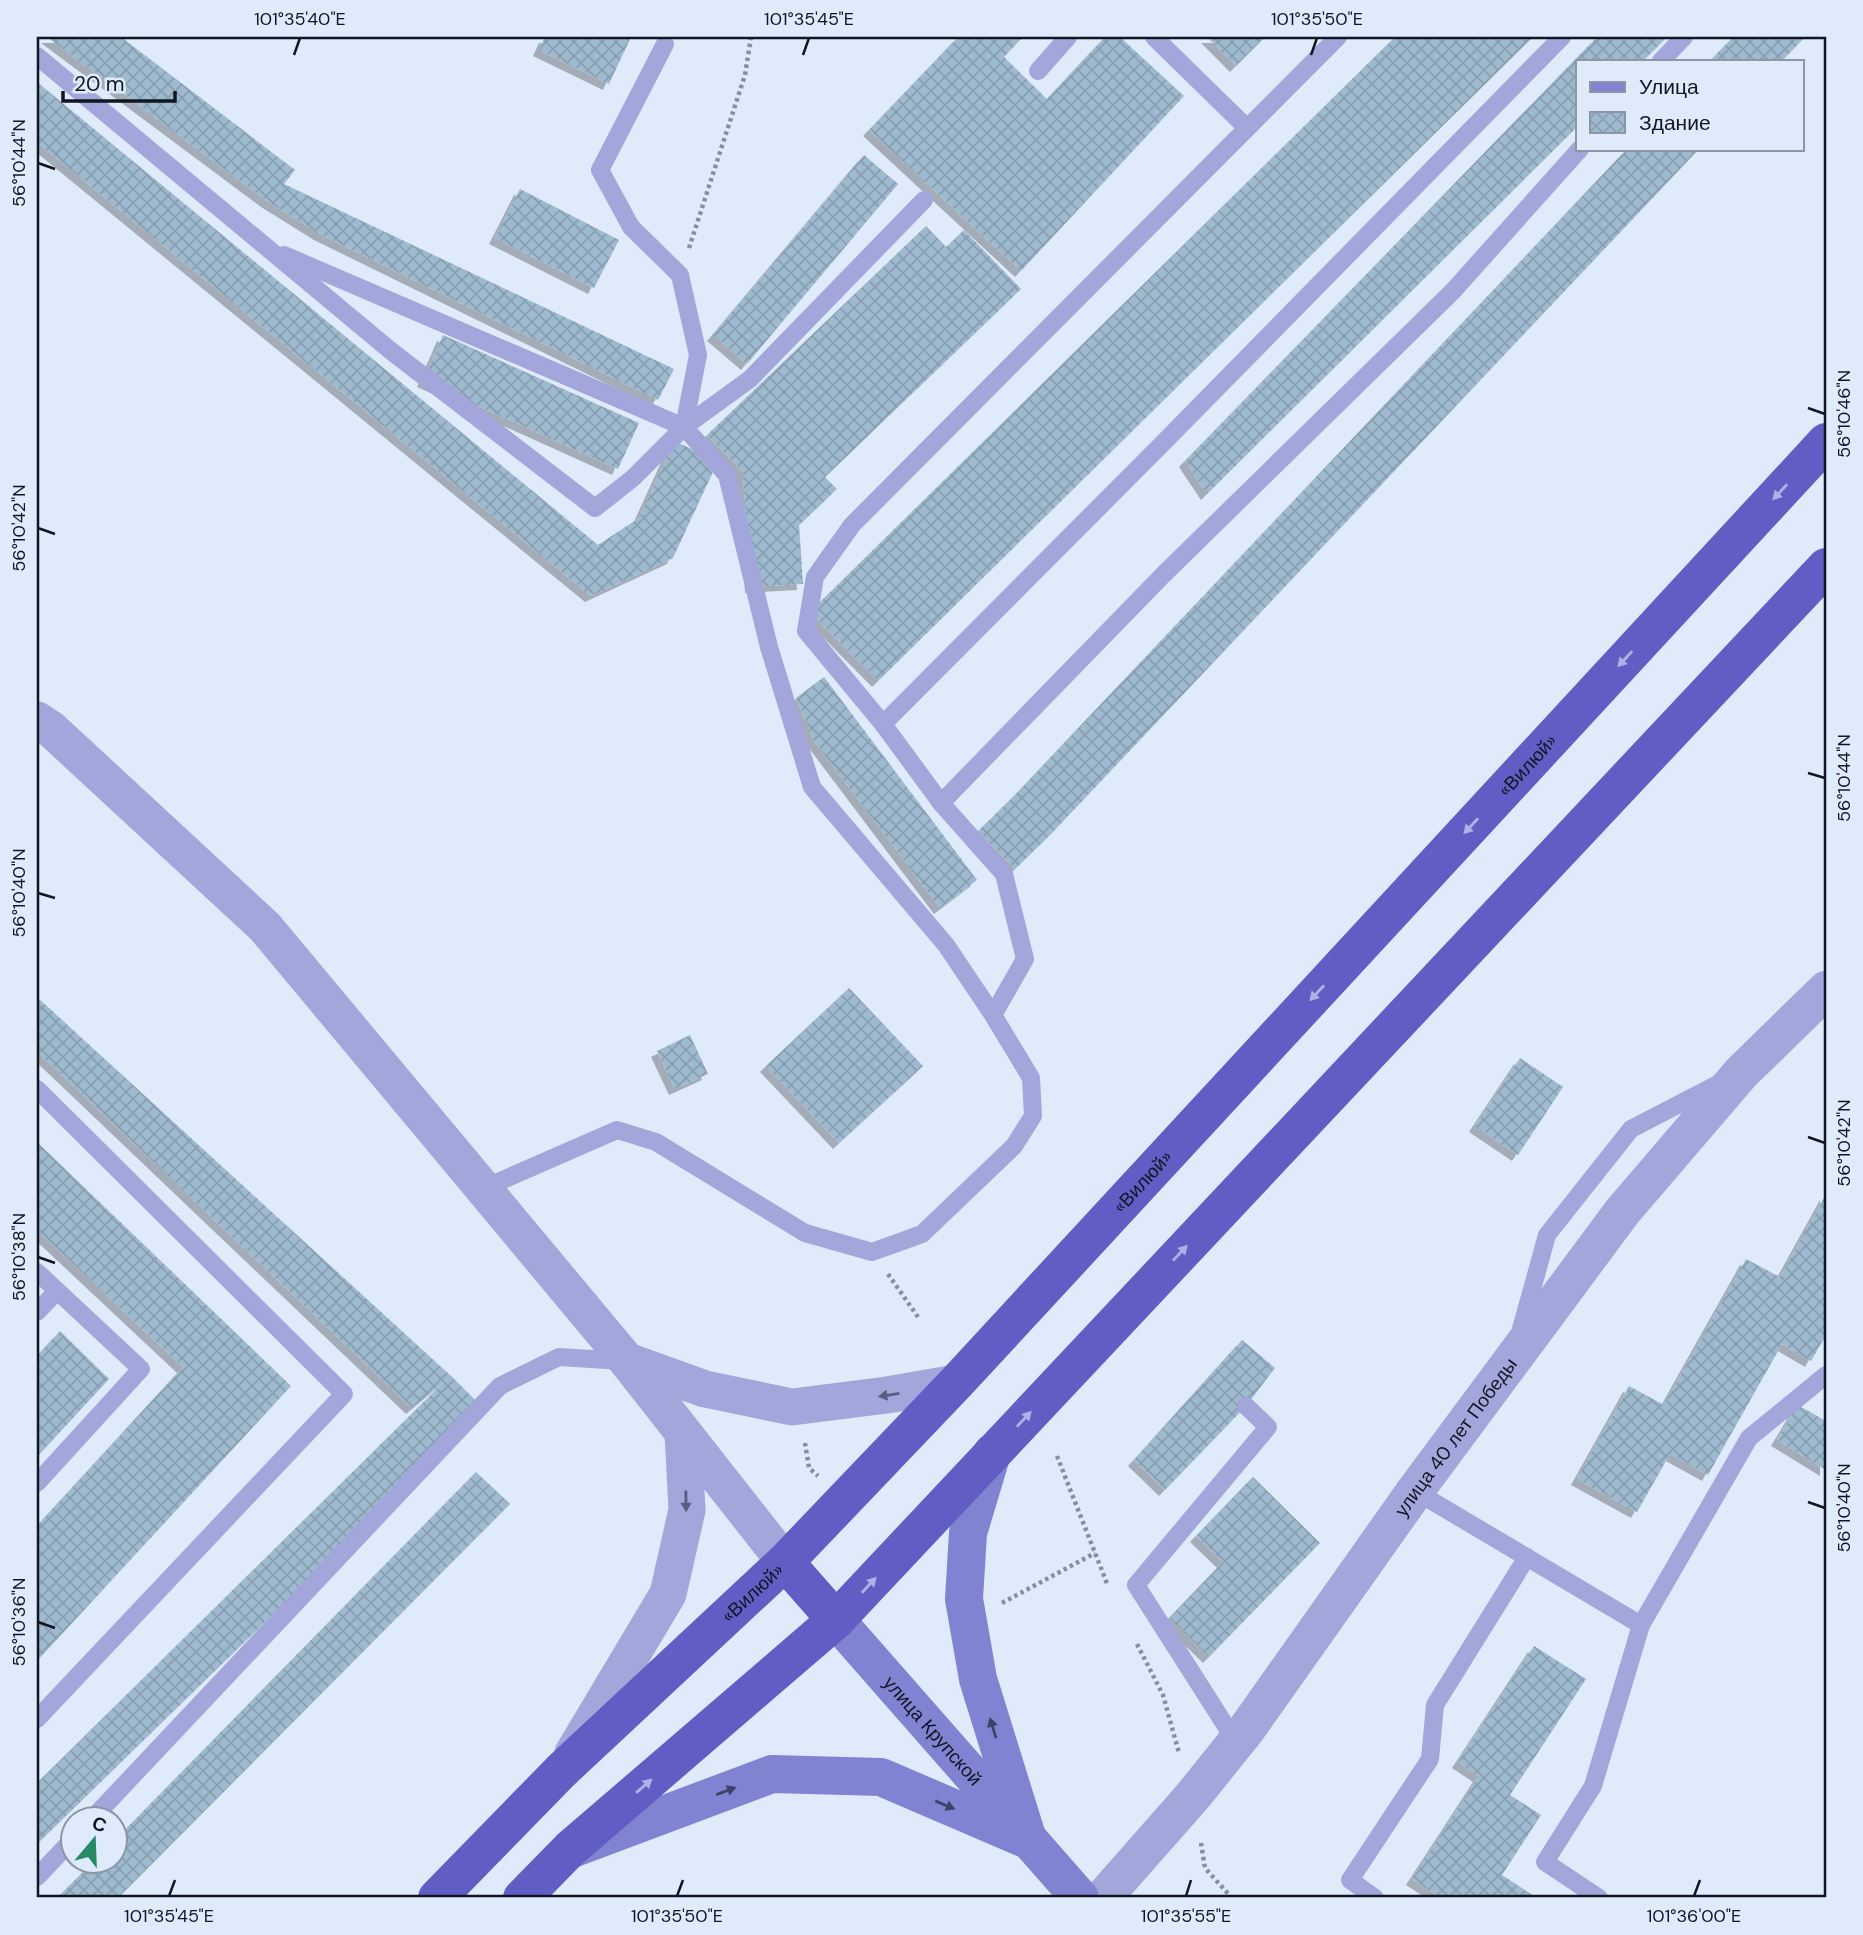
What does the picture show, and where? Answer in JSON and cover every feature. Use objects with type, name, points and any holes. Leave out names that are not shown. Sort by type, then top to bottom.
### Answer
[{"type":"highway","name":"«Вилюй»","points":[[437,1898],[561,1772],[785,1562],[957,1383],[1826,442]]},
{"type":"highway","points":[[522,1898],[570,1849],[836,1620],[1826,566]]},
{"type":"highway","name":"улица Крупской","points":[[785,1562],[836,1620]]},
{"type":"main road","points":[[992,1453],[968,1533],[964,1599],[978,1679],[1028,1840]]},
{"type":"main road","name":"улица Крупской","points":[[836,1620],[1080,1898]]},
{"type":"main road","points":[[570,1849],[772,1774],[881,1777],[1028,1840]]},
{"type":"street","points":[[42,732],[265,927],[627,1361],[785,1562]]},
{"type":"street","name":"улица 40 лет Победы","points":[[1103,1898],[1192,1797],[1236,1742],[1415,1491],[1622,1212],[1741,1073],[1826,990]]},
{"type":"street","points":[[627,1361],[705,1389],[792,1407],[957,1383]]},
{"type":"street","points":[[561,1772],[668,1594],[687,1510],[683,1433]]},
{"type":"lane","points":[[1038,71],[1068,37]]},
{"type":"lane","points":[[1154,37],[1247,128]]},
{"type":"lane","points":[[993,1015],[1025,959],[1004,874],[941,803],[883,724],[806,631],[815,577],[852,525],[1338,37]]},
{"type":"lane","points":[[883,724],[1562,37]]},
{"type":"lane","points":[[1662,60],[1684,37]]},
{"type":"lane","points":[[664,44],[600,170],[631,227],[680,275],[698,355],[684,427]]},
{"type":"lane","points":[[37,56],[391,351],[595,508],[634,478],[684,427],[750,379],[924,200]]},
{"type":"lane","points":[[941,803],[1164,574],[1453,291],[1579,150]]},
{"type":"lane","points":[[264,246],[684,427],[727,475],[769,647],[812,788],[946,945],[993,1015],[1031,1079],[1033,1116],[1014,1146],[922,1234],[872,1252],[805,1233],[656,1142],[617,1130],[482,1189]]},
{"type":"lane","points":[[37,1089],[344,1394],[37,1720]]},
{"type":"lane","points":[[37,1272],[141,1369],[37,1483]]},
{"type":"lane","points":[[37,1312],[57,1290]]},
{"type":"lane","points":[[103,1806],[500,1386],[559,1357],[627,1361]]},
{"type":"lane","points":[[1599,1898],[1545,1862],[1593,1786],[1641,1625],[1749,1438],[1826,1375]]},
{"type":"lane","points":[[1236,1742],[1136,1585],[1268,1427],[1246,1406]]},
{"type":"lane","points":[[1415,1491],[1641,1625]]},
{"type":"lane","points":[[1375,1898],[1350,1880],[1430,1759],[1435,1705],[1527,1557]]},
{"type":"lane","points":[[37,1877],[60,1853]]},
{"type":"path","points":[[680,275],[745,75],[751,37]]},
{"type":"path","points":[[872,1252],[918,1317]]},
{"type":"path","points":[[1057,1456],[1111,1592]]},
{"type":"path","points":[[1134,1638],[1163,1695],[1192,1797],[1205,1868],[1232,1898]]},
{"type":"building","points":[[47,37],[121,37],[295,170],[284,184],[674,369],[658,400],[320,234],[267,201]]},
{"type":"building","points":[[545,37],[631,37],[609,84],[539,50]]},
{"type":"building","points":[[958,37],[1023,37],[1004,57],[1047,99],[1105,37],[1120,37],[1184,96],[1021,271],[869,130]]},
{"type":"building","points":[[1207,37],[1265,37],[1236,66]]},
{"type":"building","points":[[1395,37],[1533,37],[878,681],[810,612]]},
{"type":"building","points":[[1597,37],[1667,37],[1644,60],[1576,60],[1576,128],[1207,494],[1185,461]]},
{"type":"building","points":[[1733,37],[1805,37],[1783,60],[1711,60]]},
{"type":"building","points":[[37,82],[598,545],[639,518],[674,441],[718,461],[673,558],[591,596],[37,142]]},
{"type":"building","points":[[1626,150],[1698,150],[1015,869],[978,831]]},
{"type":"building","points":[[864,155],[898,184],[747,364],[713,335]]},
{"type":"building","points":[[520,189],[619,240],[594,288],[495,238]]},
{"type":"building","points":[[926,226],[946,247],[964,230],[1021,289],[825,477],[837,489],[799,525],[803,584],[751,587],[743,472],[707,435]]},
{"type":"building","points":[[443,335],[639,423],[618,469],[423,381]]},
{"type":"building","points":[[824,677],[977,880],[940,908],[814,741],[796,698]]},
{"type":"building","points":[[849,988],[923,1066],[839,1143],[766,1066]]},
{"type":"building","points":[[37,997],[484,1409],[76,1806],[60,1806],[60,1822],[37,1844],[37,1783],[446,1380],[412,1408],[37,1051]]},
{"type":"building","points":[[690,1035],[708,1074],[675,1089],[657,1051]]},
{"type":"building","points":[[1520,1058],[1563,1087],[1518,1155],[1475,1126]]},
{"type":"building","points":[[37,1142],[291,1386],[37,1661],[37,1526],[183,1367],[37,1230]]},
{"type":"building","points":[[1826,1194],[1826,1335],[1811,1361],[1782,1344],[1708,1475],[1670,1454],[1637,1512],[1577,1479],[1629,1386],[1664,1405],[1746,1259],[1780,1277]]},
{"type":"building","points":[[60,1331],[109,1379],[37,1457],[37,1356]]},
{"type":"building","points":[[1242,1340],[1275,1368],[1246,1406],[1165,1490],[1134,1460]]},
{"type":"building","points":[[1798,1405],[1826,1421],[1826,1470],[1777,1440]]},
{"type":"building","points":[[476,1472],[510,1504],[118,1898],[57,1898],[79,1876],[130,1876],[130,1825]]},
{"type":"building","points":[[1253,1477],[1320,1543],[1209,1657],[1169,1618],[1223,1562],[1196,1536]]},
{"type":"building","points":[[1534,1646],[1586,1679],[1510,1795],[1541,1815],[1502,1875],[1537,1898],[1441,1898],[1412,1879],[1479,1776],[1458,1762]]}]
